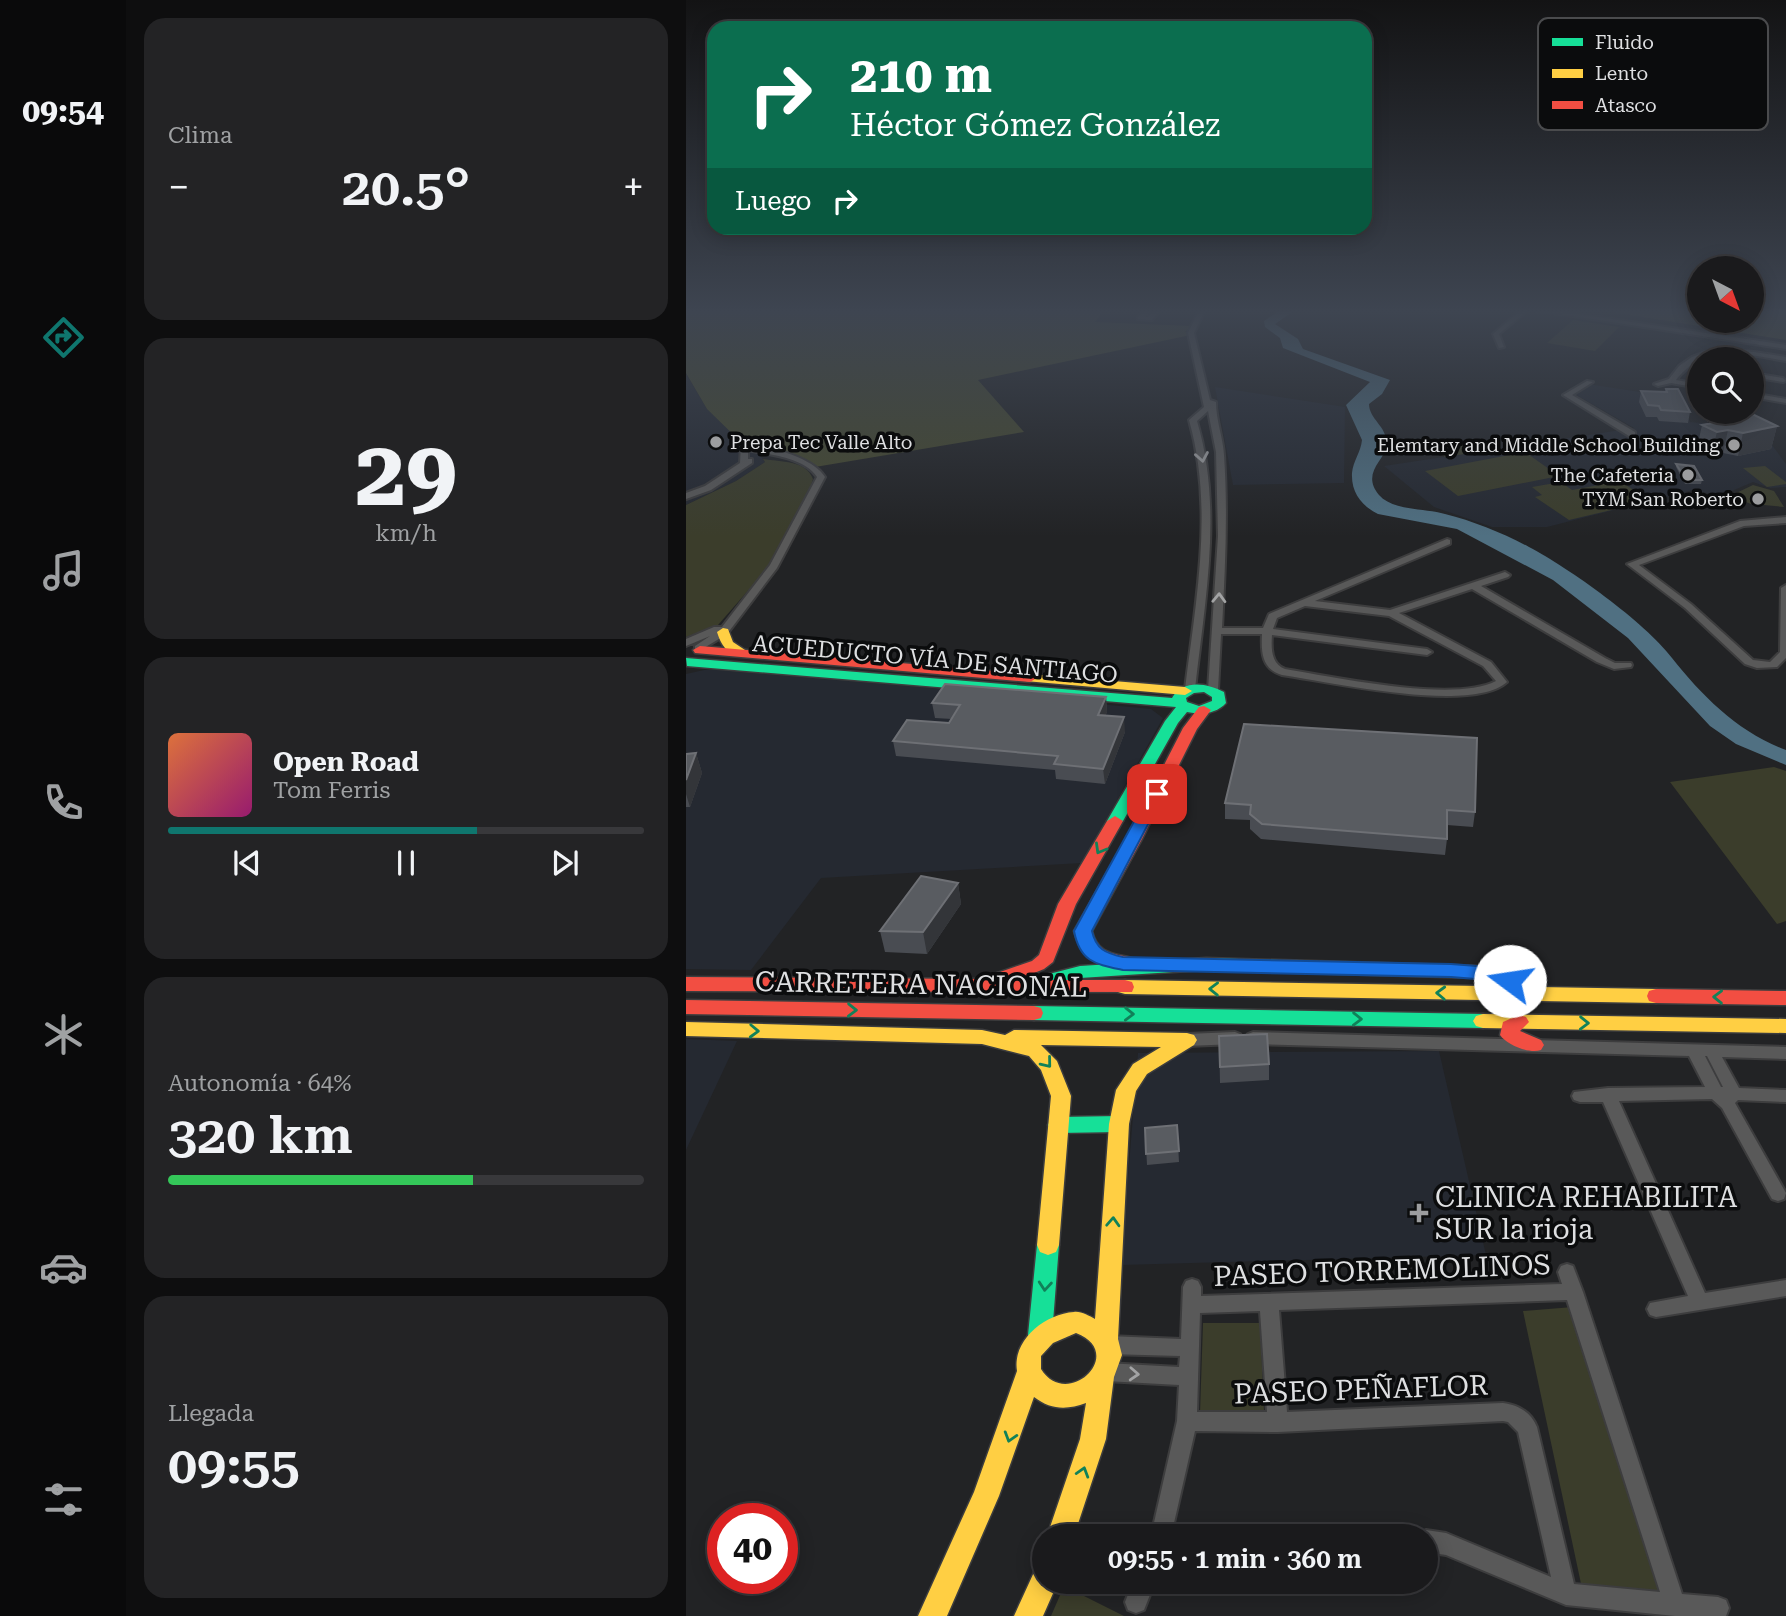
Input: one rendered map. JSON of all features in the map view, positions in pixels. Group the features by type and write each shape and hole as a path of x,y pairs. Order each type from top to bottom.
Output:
{"main road":[{"path":"686,672 735,659 723,632"},
{"name":"ACUEDUCTO VÍA DE SANTIAGO","path":"693,646 735,659 1139,698 1185,698"},
{"path":"686,662 697,656 693,646"},
{"name":"ACUEDUCTO VÍA DE SANTIAGO","path":"686,662 735,659 1185,698"},
{"path":"985,985 1038,965 1047,958 1068,904 1185,698 1213,690 1220,695 1219,703 1204,710 1190,728 1134,839 1083,931 1083,940 1092,953 1109,961 1481,972 1548,995"},
{"path":"1139,698 1156,705 1172,721 1184,723 1190,728"},
{"path":"1185,698 1204,710"},
{"path":"1042,986 1059,977 1080,972 1156,970 1206,964"},
{"name":"CARRETERA NACIONAL","path":"688,984 985,985 1786,998"},
{"name":"CARRETERA NACIONAL","path":"686,1007 1786,1026"},
{"path":"1519,1022 1510,1027 1510,1035 1534,1045"},
{"path":"686,1029 1187,1040"},
{"path":"982,1037 1022,1044 1036,1050 1055,1070 1061,1096 1040,1335"},
{"path":"1065,1524 1087,1460 1110,1354 1107,1342 1119,1124 1126,1090 1140,1069 1187,1040"},
{"path":"1058,1125 1119,1124"},
{"path":"932,1616 981,1517 1004,1457 1029,1372 1028,1359 1032,1346 1040,1335 1051,1327 1076,1322 1099,1330 1107,1342"},
{"path":"1029,1372 1034,1382 1055,1396 1081,1394 1104,1375"},
{"path":"1028,1616 1038,1594"}],"street":[{"path":"1205,385 1220,452 1222,482 1213,690"},
{"path":"1583,385 1567,395 1632,434"},
{"path":"1764,397 1786,401"},
{"path":"1185,698 1203,569 1207,485 1194,419 1211,412"},
{"path":"693,646 723,632 731,618 774,566 821,477 810,464 744,447 744,464"},
{"path":"686,496 708,488 744,464 770,454"},
{"path":"1786,522 1747,525 1633,565 1688,606 1744,657 1757,665 1773,665 1785,653 1786,588"},
{"path":"1303,603 1391,613 1487,664 1502,682 1487,691 1431,691 1282,672 1270,662 1269,618 1303,603 1447,542"},
{"path":"1203,569 1219,569"},
{"path":"1391,613 1505,575"},
{"path":"1472,585 1601,660 1614,666 1627,665"},
{"path":"693,646 731,618"},
{"path":"1217,634 1271,634 1427,652"},
{"path":"1187,1040 1288,1038 1786,1054"},
{"path":"1695,1052 1726,1097 1778,1194"},
{"path":"1712,1052 1726,1097"},
{"path":"1608,1094 1699,1301"},
{"path":"1580,1096 1786,1096"},
{"path":"1567,1272 1675,1605"},
{"path":"1656,1309 1786,1288"},
{"name":"PASEO TORREMOLINOS","path":"1192,1296 1269,1304 1574,1292"},
{"path":"1164,1524 1188,1421 1192,1296"},
{"path":"1269,1304 1278,1422"},
{"path":"1107,1342 1190,1348"},
{"path":"1104,1375 1189,1376"},
{"name":"PASEO PEÑAFLOR","path":"1188,1421 1278,1422 1503,1412 1513,1414 1527,1427 1566,1594"},
{"path":"1438,1543 1447,1544 1566,1594 1718,1608"}],"shaded area":[{"name":"Prepa Tec Valle Alto","path":"686,385 693,385 707,409 753,446 765,462 736,481 686,505"},
{"path":"1586,385 1597,385 1679,398 1687,415 1687,424 1741,427 1772,445 1786,464 1786,487 1770,488 1753,482 1720,496 1693,490 1547,527 1492,527 1434,507 1384,466 1634,428 1573,393"},
{"path":"1215,387 1345,407 1344,483 1233,485"},
{"path":"736,669 1151,709 1163,718 1082,863 821,878 751,970 686,969 686,674 704,670"},
{"path":"686,1039 737,1041 686,1150"},
{"path":"1439,1051 1486,1255 1121,1265 1138,1053"}],"green space":[{"path":"693,385 983,385 1024,432 815,467 747,448 707,409"},
{"path":"1479,440 1492,450 1445,457 1433,447"},
{"path":"1525,452 1559,476 1458,496 1425,471"},
{"path":"763,459 792,463 805,468 813,479 810,488 774,561 718,625 686,637 686,505 736,481 765,462"},
{"path":"1765,466 1786,484 1767,487 1743,468"},
{"path":"1620,481 1650,501 1569,520 1535,497 1542,495 1532,487 1561,482 1572,490"},
{"name":"TYM San Roberto","path":"1753,485 1774,491 1784,507 1764,505 1757,501 1751,504 1730,496"},
{"path":"1774,767 1786,771 1786,921 1777,924 1670,782"},
{"path":"1573,1307 1661,1595 1583,1593 1523,1311"},
{"path":"1203,1323 1260,1323 1264,1411 1200,1413"},
{"path":"1061,1594 1080,1594 1124,1616 1051,1616"}],"water":[{"path":"1366,385 1387,385 1382,394 1369,404 1386,440 1386,447 1372,480 1379,495 1385,500 1392,504 1445,514 1488,528 1529,547 1564,568 1644,628 1723,712 1752,734 1786,750 1786,765 1736,744 1710,726 1628,638 1553,580 1457,529 1378,514 1367,507 1353,487 1353,469 1362,440 1346,405"}],"building":[{"path":"1666,389 1678,389 1687,412 1661,410 1659,406 1648,405 1641,391 1667,392"},
{"path":"1764,420 1777,426 1743,433 1728,430 1717,432 1702,425 1764,424"},
{"path":"1676,464 1694,466 1702,480 1686,480"},
{"path":"945,684 1106,697 1098,715 1124,717 1103,769 1054,764 1058,756 893,741 907,720 949,723 960,705 932,703"},
{"path":"1244,724 1477,738 1475,812 1447,810 1447,839 1262,824 1250,814 1251,805 1225,803"},
{"path":"696,753 686,780 686,754"},
{"path":"921,876 958,883 923,932 880,931"},
{"path":"1267,1034 1269,1064 1220,1067 1219,1036"},
{"path":"1177,1125 1179,1151 1146,1154 1145,1128"}],"traffic: fast":[{"path":"687,662 1159,700 1180,704"},
{"path":"1206,688 1219,695 1219,703 1199,710 1180,704 1179,697 1190,689 1206,688"},
{"path":"1115,821 1172,721 1184,707"},
{"path":"1198,964 1481,972 1539,992"},
{"path":"1056,979 1080,972 1206,964"},
{"path":"1034,1013 1483,1021"},
{"path":"1058,1125 1119,1124"},
{"path":"1040,1335 1048,1245"}],"traffic: slow":[{"path":"723,632 727,644 740,653"},
{"path":"1030,678 1185,691"},
{"path":"1125,987 1656,996"},
{"path":"1483,1021 1786,1026"},
{"path":"686,1029 982,1037 1035,1050 1050,1066 1061,1096 1048,1245"},
{"path":"1014,1037 1184,1040"},
{"path":"1106,1339 1119,1124 1126,1090 1140,1069 1187,1040"},
{"path":"1076,1322 1096,1330 1107,1342 1109,1355 1105,1370 1095,1383 1082,1392 1066,1397 1051,1394 1036,1383 1029,1372 1030,1352 1036,1343 1054,1329 1076,1322"},
{"path":"932,1616 986,1496 1029,1372"},
{"path":"1065,1524 1093,1439 1102,1378"},
{"path":"1028,1616 1038,1594"}],"traffic: jam":[{"path":"700,650 1030,678"},
{"path":"1130,963 1099,956 1089,947 1083,931 1134,839 1190,728 1204,710"},
{"path":"987,984 1038,965 1047,958 1067,904 1115,821"},
{"path":"686,984 1125,987"},
{"path":"1656,996 1786,998"},
{"path":"686,1007 1034,1013"},
{"path":"1519,1022 1510,1027 1510,1035 1534,1045"}],"place":[{"name":"Prepa Tec Valle Alto","path":"716,442"},
{"name":"Elemtary and Middle School Building","path":"1734,445"},
{"name":"The Cafeteria","path":"1688,475"},
{"name":"TYM San Roberto","path":"1758,499"},
{"name":"CLINICA REHABILITA SUR la rioja","path":"1419,1213"}],"route":[{"path":"1157,794 1083,931 1086,947 1100,958 1123,963 1451,970 1490,973 1510,981"}]}
